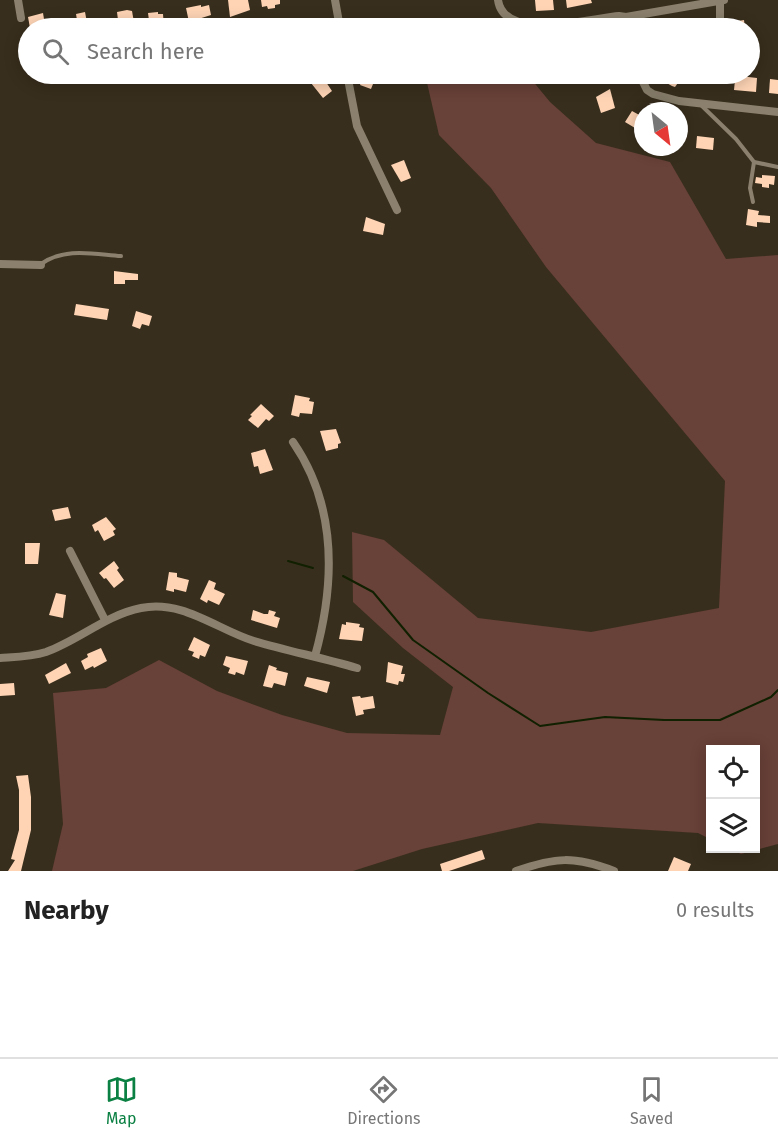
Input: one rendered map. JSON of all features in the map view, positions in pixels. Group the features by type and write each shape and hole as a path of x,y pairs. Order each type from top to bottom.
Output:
{"street":[{"path":"18,0 21,18"},
{"path":"335,0 338,18"},
{"path":"498,0 499,6 509,18"},
{"path":"597,18 626,17 681,4 722,0 721,18"},
{"path":"349,84 357,126 397,210"},
{"path":"644,84 652,94 679,101 778,112"},
{"path":"0,264 41,265"},
{"path":"293,442 303,456 317,492 328,539 330,562 328,598 315,656"},
{"path":"70,551 105,620"},
{"path":"0,658 43,653 105,620 144,607 167,607 199,617 251,640 357,668"},
{"path":"516,871 535,864 560,860 588,861 614,871"}],"lane":[{"path":"700,103 736,139 754,162 778,167"},
{"path":"753,202 750,188 754,162"},
{"path":"41,265 50,258 67,253 121,256"}],"shaded area":[{"path":"427,84 535,84 550,102 596,143 634,153 634,156 647,156 670,162 726,259 778,255 778,844 760,849 760,745 706,745 706,837 698,833 538,823 422,849 353,871 52,871 63,824 53,693 106,688 159,660 217,691 282,715 347,733 440,735 453,687 403,648 353,602 352,532 384,540 478,618 591,632 719,608 725,481 546,267 491,188 439,135"}],"building":[{"path":"228,0 248,0 250,10 230,17"},
{"path":"261,0 280,0 280,4 268,9 267,6 262,7"},
{"path":"535,0 553,0 554,10 536,11"},
{"path":"566,0 591,0 592,3 567,8"},
{"path":"209,5 211,15 188,18 186,8"},
{"path":"132,11 133,18 118,18 117,12"},
{"path":"85,12 86,18 77,18 76,14"},
{"path":"158,12 158,14 163,14 163,18 149,18 148,13"},
{"path":"43,13 44,18 28,18"},
{"path":"770,79 778,80 778,94 769,93"},
{"path":"312,84 327,84 332,91 323,98"},
{"path":"360,84 373,84 371,89"},
{"path":"735,84 757,84 756,92 734,90"},
{"path":"610,89 615,108 601,113 596,97"},
{"path":"632,111 634,112 634,127 625,122"},
{"path":"697,136 714,138 713,150 696,148"},
{"path":"404,160 411,178 401,182 391,165"},
{"path":"762,175 775,176 774,185 769,184 769,188 755,183 756,177 762,178"},
{"path":"748,209 759,211 758,215 770,216 770,223 757,222 757,227 746,225"},
{"path":"366,217 385,224 383,235 363,231"},
{"path":"114,271 138,274 138,280 125,280 125,284 114,284"},
{"path":"76,304 109,309 107,320 74,315"},
{"path":"136,311 152,316 149,326 142,324 140,329 132,326"},
{"path":"295,395 310,398 309,401 314,402 312,414 300,413 299,417 291,415"},
{"path":"261,404 274,416 269,421 266,419 258,428 248,420"},
{"path":"336,429 341,443 338,444 338,448 326,451 320,431"},
{"path":"265,449 273,470 260,474 258,466 254,467 251,453"},
{"path":"68,507 71,518 55,521 52,510"},
{"path":"106,517 116,529 113,531 115,535 104,541 92,525"},
{"path":"25,543 40,543 38,564 25,564"},
{"path":"114,561 124,580 114,588 99,573"},
{"path":"169,572 177,573 177,577 189,580 186,592 166,590"},
{"path":"209,580 216,583 214,589 225,594 219,605 200,599"},
{"path":"56,593 66,595 63,618 49,615"},
{"path":"253,610 264,614 268,614 269,610 276,612 274,616 280,618 277,628 251,620"},
{"path":"346,622 360,624 359,627 364,628 362,641 339,639 342,624 346,625"},
{"path":"194,637 210,645 205,657 200,655 199,659 192,656 194,652 188,650"},
{"path":"101,648 107,661 85,670 81,661 88,657 87,654"},
{"path":"226,656 248,661 244,675 236,672 235,675 228,673 230,668 223,665"},
{"path":"388,662 403,666 401,674 405,674 403,682 399,681 398,685 386,682"},
{"path":"66,663 71,673 49,684 45,675"},
{"path":"269,665 277,668 276,670 288,673 285,686 274,683 272,688 263,686"},
{"path":"307,677 330,682 327,693 304,686"},
{"path":"14,683 15,695 0,696 0,684"},
{"path":"360,696 361,698 373,696 375,708 363,710 364,714 356,716 352,697"},
{"path":"28,775 31,830 21,871 8,871 15,860 11,859 19,830 19,790 16,776"},
{"path":"482,850 485,859 449,871 442,871 440,864"},
{"path":"674,857 691,864 688,871 668,871"}],"waterway":[{"path":"288,561 313,568"},
{"path":"343,576 373,592 413,640 488,693 540,726 605,717 720,720 771,697 778,690"}]}
